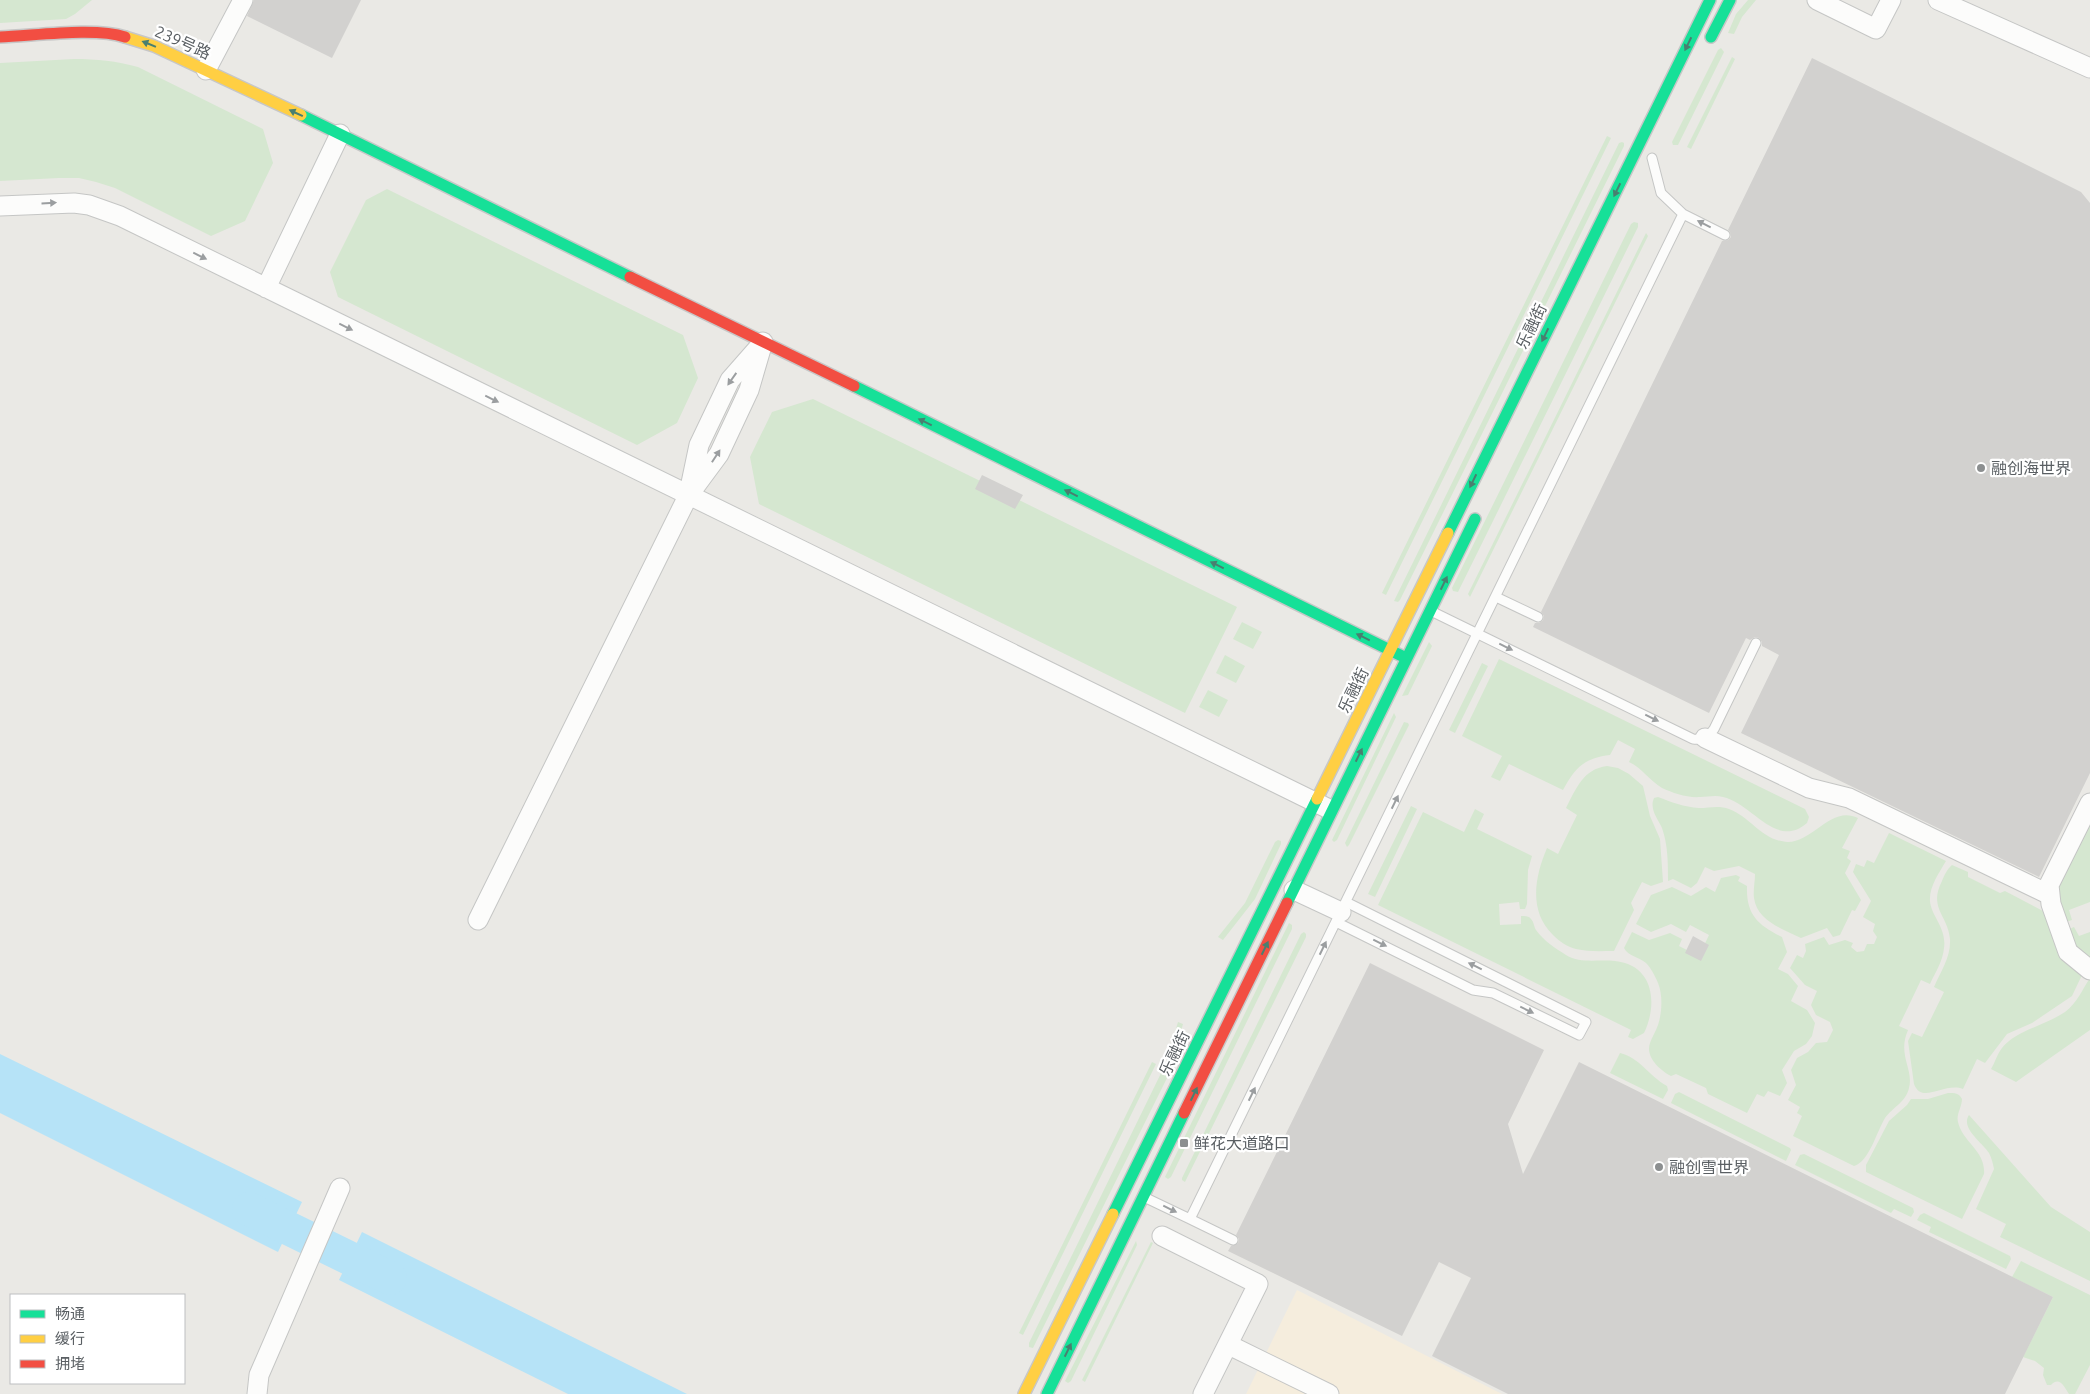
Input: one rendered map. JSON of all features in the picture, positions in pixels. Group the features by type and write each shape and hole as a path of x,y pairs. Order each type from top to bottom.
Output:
{"street":[{"path":"206,70 243,0"},
{"name":"乐融街","path":"1024,1394 1710,0"},
{"path":"1704,52 1730,0"},
{"path":"1817,0 1876,29 1891,0"},
{"path":"1938,0 2090,68"},
{"name":"239号路","path":"0,37 72,32 116,34 154,46 340,134 1407,658"},
{"path":"266,288 340,134"},
{"path":"1643,176 1657,147"},
{"path":"0,206 57,203 89,205 120,216 1332,811"},
{"path":"478,920 688,496 700,445 730,380 763,342"},
{"path":"1047,1394 1482,504"},
{"path":"1705,738 1809,788 1849,798 2050,895"},
{"path":"2090,803 2049,885 2051,904 2068,952 2090,970"},
{"path":"1294,890 1341,912"},
{"path":"257,1394 259,1375 340,1188"},
{"path":"1162,1236 1258,1284 1204,1394"},
{"path":"1229,1345 1329,1394"}],"lane":[{"path":"1652,158 1660,193 1684,214 1725,235"},
{"path":"1190,1219 1684,214"},
{"path":"1496,597 1538,618"},
{"path":"1430,611 1693,738 1705,738 1714,729 1756,643"},
{"path":"1341,912 1586,1022 1579,1036 1493,993 1473,990 1341,912"},
{"path":"1126,1188 1233,1240"}],"shaded area":[{"path":"1297,1290 1502,1394 1246,1394"}],"green space":[{"path":"0,0 92,0 66,19 0,23"},
{"path":"1748,0 1756,0 1742,17 1734,34 1728,33 1736,14"},
{"path":"1721,48 1724,52 1678,145 1673,145 1672,142 1718,50"},
{"path":"1732,57 1735,59 1691,149 1687,147"},
{"path":"91,59 138,67 263,129 273,163 245,221 211,236 115,188 96,182 79,178 0,181 0,63"},
{"path":"1607,136 1611,138 1386,595 1382,593"},
{"path":"1622,142 1624,146 1400,600 1398,602 1394,601 1619,143"},
{"path":"387,189 683,335 698,378 677,423 637,445 338,297 330,272 366,200"},
{"path":"1634,222 1638,223 1638,227 1458,592 1453,591 1452,588 1631,224"},
{"path":"1646,233 1648,236 1470,597 1468,594"},
{"path":"813,399 1237,607 1185,713 759,504 750,457 772,412"},
{"path":"1242,622 1262,632 1253,649 1233,639"},
{"path":"1429,642 1432,646 1408,695 1402,696"},
{"path":"1225,655 1245,666 1236,683 1216,673"},
{"path":"1499,659 1805,809 1809,817 1807,823 1796,830 1785,831 1774,828 1744,807 1723,797 1690,797 1662,788 1629,762 1635,749 1618,740 1610,755 1601,756 1581,765 1563,790 1509,764 1500,781 1491,777 1502,756 1462,736"},
{"path":"1482,663 1488,666 1455,733 1449,730"},
{"path":"1208,690 1228,700 1219,717 1199,707"},
{"path":"1394,713 1396,717 1337,840 1334,842 1332,840"},
{"path":"1404,722 1409,725 1347,847 1345,843"},
{"path":"1607,766 1618,768 1629,774 1643,786 1650,816 1660,839 1663,882 1651,886 1642,882 1631,903 1634,910 1614,951 1586,951 1563,944 1545,926 1537,904 1537,882 1547,848 1558,854 1577,815 1566,808 1577,787 1592,771"},
{"path":"1658,797 1688,807 1729,809 1744,817 1771,838 1788,842 1806,836 1839,816 1848,815 1858,818 1842,848 1850,851 1847,858 1851,861 1845,873 1861,900 1855,911 1852,910 1840,935 1833,937 1827,928 1801,938 1772,923 1760,913 1756,906 1754,898 1755,874 1739,866 1714,871 1705,867 1697,883 1691,888 1673,879 1668,881 1665,841 1653,806 1654,798"},
{"path":"1411,806 1417,809 1375,897 1368,894"},
{"path":"1475,809 1484,814 1477,829 1532,856 1528,870 1527,904 1525,909 1520,909 1519,902 1499,904 1500,925 1521,924 1521,916 1528,917 1532,920 1536,930 1543,938 1572,958 1615,961 1628,964 1638,970 1645,978 1651,999 1651,1010 1644,1033 1633,1039 1628,1037 1631,1030 1378,905 1423,812 1464,832"},
{"path":"2090,817 2090,902 2069,910 2072,920 2063,923 2060,915 2058,883"},
{"path":"1889,833 1946,861 1935,880 1930,896 1931,907 1943,934 1944,948 1930,984 1921,980 1899,1026 1908,1030 1904,1047 1910,1081 1907,1093 1902,1101 1885,1118 1864,1159 1854,1166 1793,1136 1802,1116 1797,1113 1800,1107 1788,1100 1796,1085 1791,1070 1797,1058 1808,1052 1816,1043 1827,1042 1833,1030 1830,1022 1816,1015 1811,1005 1817,991 1805,985 1790,968 1797,955 1803,958 1806,951 1805,944 1824,937 1829,945 1845,940 1853,943 1851,947 1857,952 1864,951 1867,944 1874,944 1877,937 1873,931 1875,924 1863,917 1871,901 1853,872 1856,864 1864,867 1867,860 1874,863"},
{"path":"1281,841 1281,844 1255,899 1223,940 1218,937 1245,903 1275,842"},
{"path":"1952,865 1968,872 1968,877 2000,893 2005,891 2043,911 2082,975 2072,996 2032,1023 2007,1034 1985,1063 1977,1059 1963,1089 1948,1088 1922,1093 1914,1084 1908,1041 1912,1033 1922,1037 1944,992 1934,987 1947,958 1950,939 1937,898 1938,890"},
{"path":"1736,875 1740,877 1738,881 1747,886 1749,905 1755,918 1766,928 1782,937 1787,952 1778,969 1788,974 1798,986 1791,1001 1807,1010 1815,1023 1812,1036 1806,1044 1794,1051 1782,1070 1787,1083 1780,1096 1768,1091 1764,1097 1757,1094 1747,1113 1708,1094 1706,1088 1676,1074 1671,1076 1654,1062 1649,1048 1660,1015 1660,988 1648,965 1628,953 1624,948 1632,932 1649,940 1670,933 1682,939 1679,946 1699,956 1709,935 1690,925 1686,932 1671,924 1651,932 1636,924 1651,895 1672,887 1691,896 1706,887 1715,892 1721,878"},
{"path":"1289,923 1292,925 1292,929 1171,1177 1168,1179 1165,1177"},
{"path":"2074,927 2079,936 2090,932 2090,965 2065,931"},
{"path":"1304,932 1306,937 1185,1182 1182,1178 1301,934"},
{"path":"2090,978 2090,1030 2016,1082 1991,1069 2000,1050 2008,1042 2065,1012 2076,1000"},
{"path":"1178,1022 1183,1024 1168,1076 1033,1348 1029,1347 1029,1343 1166,1063"},
{"path":"1620,1053 1633,1058 1667,1086 1668,1090 1663,1099 1610,1073"},
{"path":"1152,1062 1156,1064 1023,1335 1019,1333"},
{"path":"1679,1092 1790,1148 1791,1150 1786,1161 1671,1103 1675,1094"},
{"path":"1948,1093 1956,1094 1962,1099 1958,1122 1964,1136 1978,1153 1984,1166 1984,1174 1962,1219 1866,1172 1866,1165 1889,1121 1911,1099 1928,1099"},
{"path":"1969,1115 2051,1207 2090,1232 2090,1281 2000,1237 2006,1224 1976,1209 1994,1169 1989,1153 1967,1125"},
{"path":"1804,1154 1913,1208 1914,1212 1911,1217 1894,1209 1891,1213 1795,1165 1800,1155"},
{"path":"1924,1213 2010,1256 2011,1259 2006,1269 1929,1232 1931,1227 1917,1220"},
{"path":"1136,1241 1137,1245 1071,1381 1068,1383 1065,1381"},
{"path":"1151,1242 1153,1243 1085,1382 1082,1380"},
{"path":"2021,1261 2090,1295 2090,1365 2075,1394 2069,1394 2059,1382 2047,1385 2043,1375 2044,1368 2035,1361 2023,1357 2053,1297 2012,1277"}],"water":[{"path":"0,1054 302,1202 278,1252 0,1113"},
{"path":"362,1232 687,1394 568,1394 339,1280"}],"building":[{"path":"254,0 361,0 332,58 247,16"},
{"path":"1812,58 2081,192 2090,203 2090,773 2039,877 1741,733 1779,655 1762,646 1759,638 1755,637 1750,640 1746,638 1709,713 1533,627 1535,623 1543,620 1544,616 1541,612 1722,241 1728,240 1731,237 1728,230"},
{"path":"982,475 1023,495 1015,509 975,489"},
{"path":"1693,936 1709,945 1701,961 1685,953"},
{"name":"融创雪世界","path":"1370,963 1544,1050 1508,1124 1523,1174 1579,1062 2053,1297 2005,1394 1508,1394 1432,1356 1471,1278 1439,1262 1402,1336 1228,1251 1231,1246 1238,1243 1239,1239 1236,1235"}],"waterway":[{"path":"249,1209 390,1278"}],"traffic: fast":[{"path":"1448,533 1710,0"},
{"path":"1711,37 1730,0"},
{"path":"301,115 630,277"},
{"path":"854,386 1406,658"},
{"path":"1287,903 1475,519"},
{"path":"1113,1214 1317,799"},
{"path":"1047,1394 1184,1113"}],"traffic: slow":[{"path":"125,37 154,46 301,115"},
{"path":"1317,799 1448,533"},
{"path":"1024,1394 1113,1214"}],"traffic: jam":[{"path":"0,37 81,32 112,34 125,37"},
{"path":"630,277 854,386"},
{"path":"1184,1113 1287,903"}],"place":[{"name":"融创海世界","path":"1981,468"},
{"name":"鲜花大道路口","path":"1184,1143"},
{"name":"融创雪世界","path":"1659,1167"}]}
